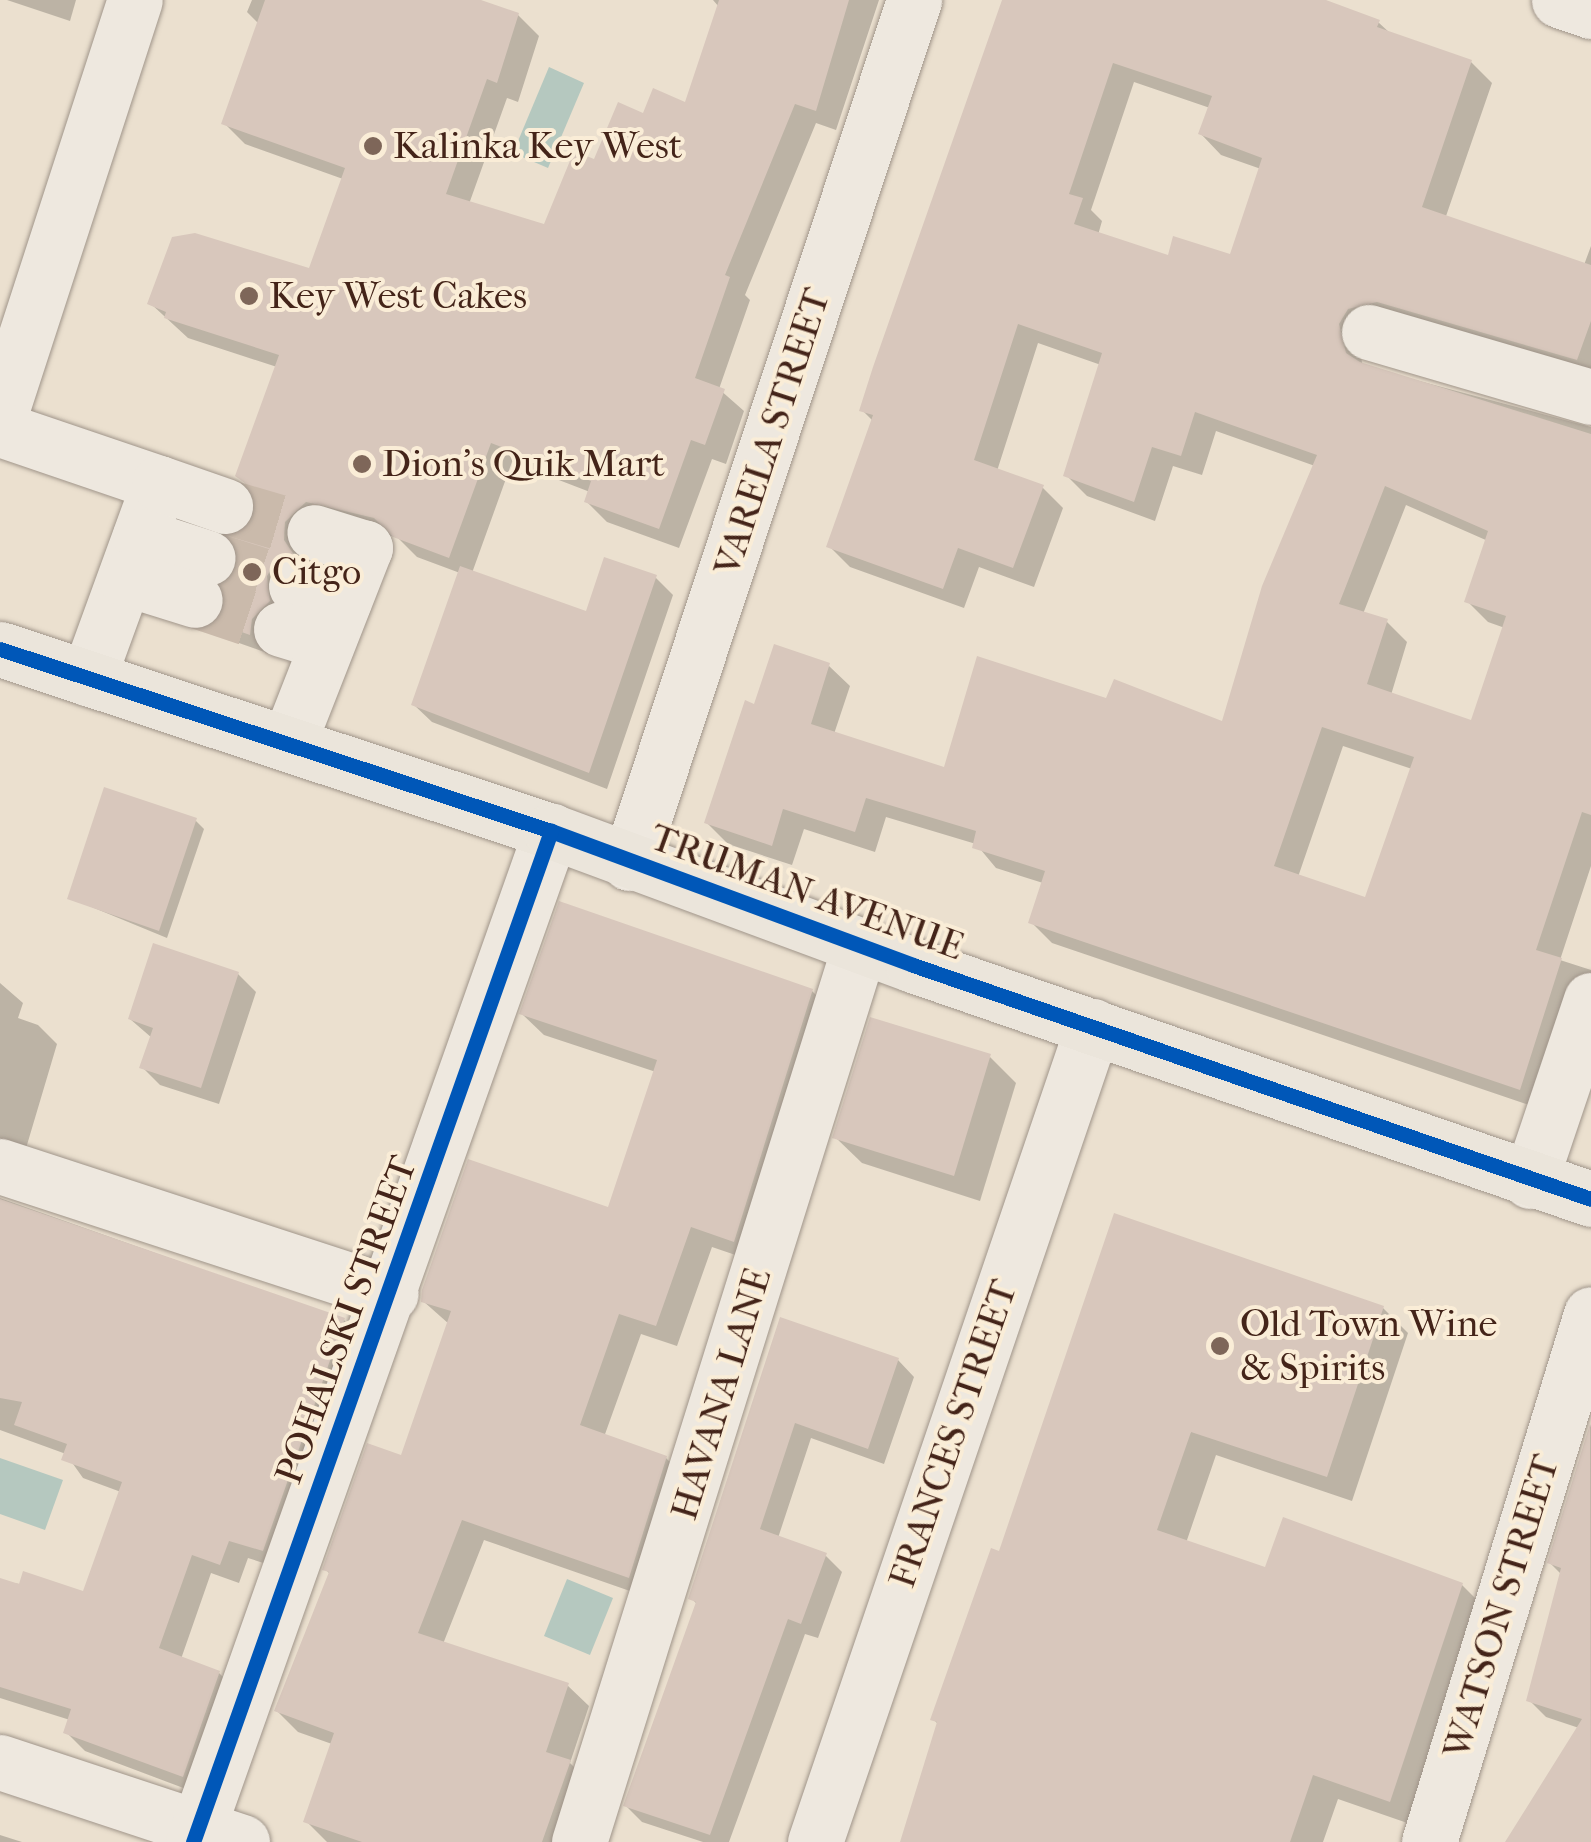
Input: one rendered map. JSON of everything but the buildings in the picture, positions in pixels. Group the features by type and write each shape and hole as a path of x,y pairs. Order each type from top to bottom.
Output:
{"main road":[{"name":"TRUMAN AVENUE","path":"0,648 551,831 629,863 860,945 1530,1181 1591,1199"}],"street":[{"path":"0,415 135,0"},
{"name":"VARELA STREET","path":"629,863 914,0"},
{"path":"1559,0 1591,11"},
{"path":"1368,332 1591,397"},
{"path":"0,429 225,506"},
{"path":"88,678 159,483"},
{"path":"288,744 312,615 364,548 314,532"},
{"path":"132,557 201,579"},
{"name":"POHALSKI STREET","path":"211,1837 391,1294 551,831"},
{"name":"HAVANA LANE","path":"579,1842 860,945"},
{"path":"1530,1181 1591,1000"},
{"name":"FRANCES STREET","path":"815,1842 1093,1026"},
{"path":"0,1166 391,1294"},
{"name":"WATSON STREET","path":"1429,1842 1591,1314"},
{"path":"0,1762 211,1837"}],"shaded area":[{"path":"549,67 584,83 548,168 513,153"},
{"path":"0,1458 63,1480 45,1530 0,1514"},
{"path":"567,1579 613,1598 590,1655 544,1636"}],"tunnel":[{"path":"225,506 314,532"},
{"path":"208,558 296,586"},
{"path":"195,600 281,629"}],"cycle path":[{"path":"0,649 551,831 913,965 1591,1199"},
{"path":"193,1842 551,831"}],"place":[{"name":"Kalinka Key West","path":"373,146"},
{"name":"Key West Cakes","path":"249,296"},
{"name":"Dion's Quik Mart","path":"362,464"},
{"name":"Citgo","path":"252,572"},
{"name":"Old Town Wine & Spirits","path":"1220,1346"}]}
